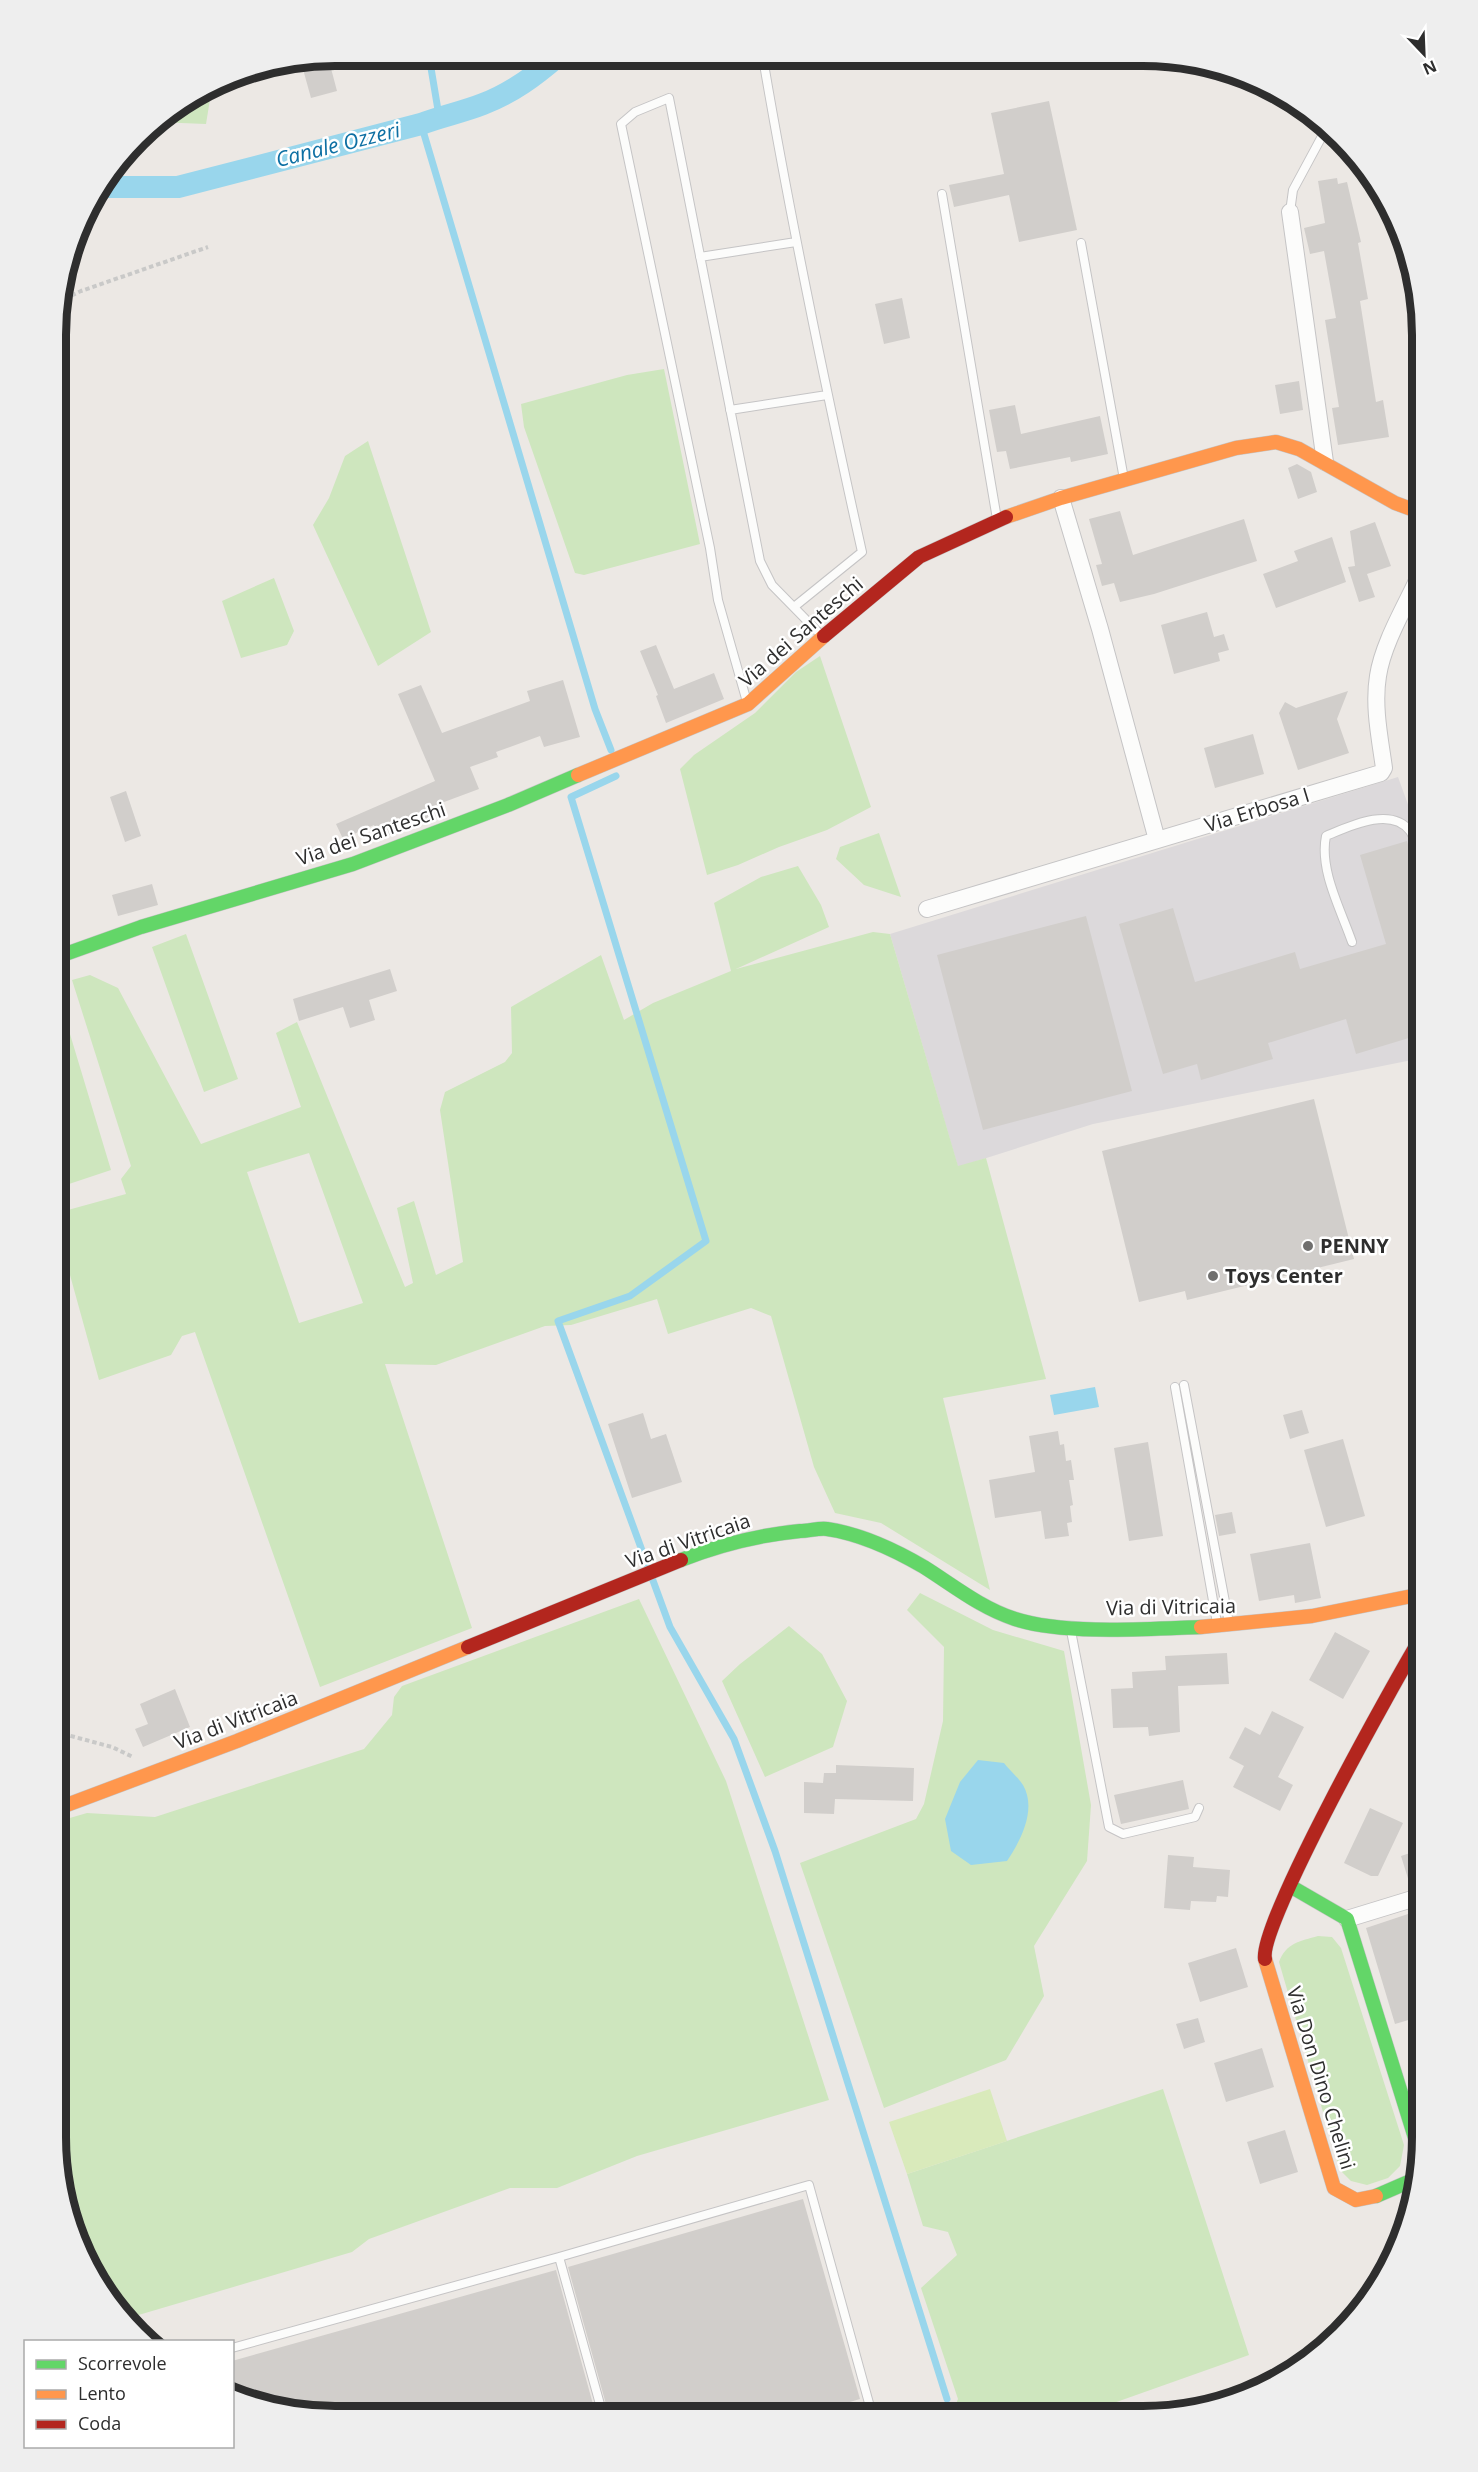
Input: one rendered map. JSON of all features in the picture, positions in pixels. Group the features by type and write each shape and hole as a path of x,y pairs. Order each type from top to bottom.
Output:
{"street":[{"path":"1290,212 1324,462"},
{"name":"Via dei Santeschi","path":"66,954 141,927 353,864 508,805 748,704 823,637 919,557 997,520 1061,498 1236,448 1276,442 1299,448 1395,503 1412,509"},
{"path":"1061,498 1100,629 1157,840"},
{"name":"Via Erbosa I","path":"927,909 1381,773 1384,768 1378,719 1378,676 1388,644 1412,592"},
{"name":"Via di Vitricaia","path":"66,1805 237,1742 669,1566 738,1540 781,1532 826,1529 871,1541 923,1567 990,1610 1031,1623 1070,1628 1224,1627 1318,1616 1412,1596"},
{"name":"Via Don Dino Chelini","path":"1408,2182 1384,2194 1356,2200 1334,2188 1264,1955 1268,1931 1290,1886 1373,1723 1412,1654"},
{"path":"1290,1886 1347,1920 1412,1899"},
{"name":"Via Don Dino Chelini","path":"1347,1920 1412,2128"}],"lane":[{"path":"764,66 796,242 862,552 794,607"},
{"path":"748,704 718,600 710,548 621,124 635,112 669,98 760,561 772,585 823,637"},
{"path":"1290,212 1293,190 1323,135"},
{"path":"942,194 997,520"},
{"path":"700,257 796,242"},
{"path":"1081,243 1124,480"},
{"path":"730,410 827,395"},
{"path":"1352,942 1330,879 1323,849 1326,836 1380,818 1401,822 1412,833"},
{"path":"1179,1386 1224,1627"},
{"path":"1070,1628 1109,1827 1123,1834 1195,1817 1199,1808"},
{"path":"234,2347 809,2185 870,2406"},
{"path":"559,2257 600,2406"}],"path":[{"path":"69,297 208,247"},
{"path":"66,1735 112,1747 142,1762"}],"shaded area":[{"path":"1398,777 1412,816 1412,1060 1093,1124 958,1167 890,934"}],"green space":[{"path":"210,97 206,124 170,123"},
{"path":"664,369 700,544 584,575 575,573 524,427 521,404 627,375"},
{"path":"368,441 431,632 378,666 313,525 329,498 345,456"},
{"path":"274,578 294,631 287,645 241,658 222,601"},
{"path":"820,656 871,807 827,830 707,875 680,769 694,755 755,713 796,672"},
{"path":"879,833 901,897 864,885 836,859 840,847"},
{"path":"798,866 821,905 829,927 736,969 873,932 890,934 958,1166 986,1158 1046,1379 943,1398 990,1590 881,1523 835,1513 814,1467 771,1316 751,1308 668,1334 657,1299 571,1325 545,1326 436,1365 385,1364 472,1628 320,1687 195,1332 182,1336 171,1355 99,1380 66,1261 66,1211 126,1194 121,1179 131,1166 72,980 90,975 118,988 201,1144 301,1107 276,1033 297,1022 405,1287 413,1283 397,1208 414,1201 436,1275 463,1262 440,1110 445,1092 505,1062 512,1053 511,1007 601,955 624,1020 653,1003 731,971 714,903 761,877","holes":["309,1153 363,1303 299,1323 247,1172"]},
{"path":"186,934 238,1079 204,1092 152,947"},
{"path":"66,1021 111,1170 66,1185"},
{"path":"920,1593 993,1630 1064,1651 1091,1805 1087,1861 1034,1946 1044,1996 1006,2060 884,2108 800,1863 916,1819 924,1804 943,1721 944,1647 907,1610"},
{"path":"639,1599 726,1781 829,2100 637,2156 557,2188 510,2188 369,2239 352,2252 135,2316 111,2286 86,2240 75,2206 68,2172 66,2137 66,1819 87,1813 155,1817 364,1749 392,1715 394,1697 402,1686"},
{"path":"789,1626 822,1654 847,1701 833,1747 765,1777 722,1681"},
{"path":"1318,1936 1332,1937 1341,1948 1404,2145 1400,2166 1388,2178 1367,2185 1351,2181 1340,2170 1279,1962 1290,1947 1300,1941"},
{"path":"990,2089 1007,2141 907,2174 889,2122"},
{"path":"1163,2089 1249,2355 1105,2406 955,2406 958,2399 921,2288 957,2255 948,2232 923,2226 907,2174"}],"water":[{"path":"1095,1387 1099,1407 1054,1415 1050,1395"},
{"path":"978,1760 1004,1763 1019,1779 1027,1794 1028,1814 1022,1834 1007,1861 971,1865 951,1851 945,1819 960,1782"}],"building":[{"path":"330,66 337,91 311,98 303,68"},
{"path":"1049,101 1077,230 1019,242 1009,195 954,207 949,185 1004,174 991,113"},
{"path":"1337,178 1338,184 1347,182 1361,242 1358,243 1368,299 1360,301 1376,402 1383,400 1389,437 1338,445 1332,408 1339,407 1325,320 1336,318 1324,251 1310,254 1304,228 1325,223 1318,181"},
{"path":"902,298 910,338 884,344 875,304"},
{"path":"1299,381 1303,410 1280,414 1275,385"},
{"path":"1015,405 1021,434 1100,416 1108,454 1071,462 1070,457 1010,469 1006,451 997,452 989,410"},
{"path":"1297,464 1311,472 1317,492 1298,499 1288,468"},
{"path":"1120,511 1133,555 1244,519 1257,561 1154,594 1120,602 1114,583 1102,586 1096,565 1102,564 1089,519"},
{"path":"1375,522 1391,566 1367,574 1375,597 1359,602 1348,567 1355,566 1350,531"},
{"path":"1332,537 1346,582 1276,608 1263,574 1298,561 1294,551"},
{"path":"1207,612 1214,637 1224,634 1229,650 1218,653 1220,661 1174,674 1161,625"},
{"path":"656,645 674,689 714,673 724,699 666,723 656,696 658,695 640,651"},
{"path":"563,680 580,737 544,747 540,736 496,752 498,757 470,767 479,789 428,808 433,818 379,839 374,825 343,839 336,824 435,781 398,694 421,685 442,733 530,701 527,691"},
{"path":"1348,691 1337,719 1349,753 1298,770 1279,713 1285,702 1296,708"},
{"path":"1253,734 1264,774 1215,788 1204,748"},
{"path":"126,791 141,836 125,842 110,797"},
{"path":"1407,841 1412,858 1412,1037 1356,1054 1346,1019 1268,1043 1273,1059 1201,1080 1197,1064 1163,1074 1119,924 1173,908 1195,982 1295,952 1300,969 1386,944 1360,855"},
{"path":"152,884 158,905 118,916 112,895"},
{"path":"1086,916 1132,1091 983,1130 937,955"},
{"path":"390,969 397,991 369,1000 375,1020 350,1028 343,1007 299,1021 293,999"},
{"path":"1314,1099 1354,1259 1187,1300 1185,1291 1139,1302 1102,1151"},
{"path":"1302,1410 1309,1433 1290,1439 1283,1415"},
{"path":"643,1413 651,1439 666,1434 682,1482 632,1498 608,1424"},
{"path":"1058,1431 1060,1445 1064,1444 1066,1461 1071,1460 1074,1480 1069,1480 1073,1505 1070,1506 1072,1522 1067,1523 1069,1536 1045,1539 1041,1511 995,1518 989,1480 1035,1472 1029,1436"},
{"path":"1343,1439 1365,1516 1326,1527 1304,1450"},
{"path":"1148,1442 1163,1536 1129,1541 1114,1448"},
{"path":"1232,1512 1236,1533 1219,1536 1215,1515"},
{"path":"1310,1543 1321,1598 1295,1603 1294,1595 1259,1601 1250,1554"},
{"path":"1335,1632 1370,1651 1343,1699 1309,1680"},
{"path":"1227,1653 1229,1684 1178,1686 1180,1732 1149,1736 1148,1727 1113,1728 1111,1689 1133,1688 1132,1672 1166,1670 1165,1656"},
{"path":"175,1689 190,1727 143,1747 135,1729 148,1724 140,1704"},
{"path":"1272,1711 1304,1727 1278,1777 1293,1785 1280,1811 1233,1787 1244,1766 1229,1758 1245,1727 1260,1735"},
{"path":"836,1765 914,1768 913,1801 835,1799 834,1814 804,1813 804,1782 823,1783 824,1773 836,1773"},
{"path":"1183,1780 1189,1809 1121,1824 1114,1795"},
{"path":"1370,1808 1403,1823 1378,1876 1371,1876 1344,1863"},
{"path":"1412,1852 1412,1888 1411,1888 1401,1856"},
{"path":"1168,1855 1194,1857 1193,1867 1230,1870 1228,1897 1217,1896 1216,1902 1191,1901 1190,1910 1164,1908"},
{"path":"1412,1913 1412,2019 1395,2024 1366,1928"},
{"path":"1236,1948 1248,1987 1200,2002 1188,1963"},
{"path":"1198,2018 1205,2042 1184,2049 1176,2024"},
{"path":"1262,2048 1274,2087 1226,2102 1214,2063"},
{"path":"1285,2130 1298,2172 1260,2184 1247,2142"},
{"path":"803,2199 860,2399 836,2406 607,2406 568,2267"},
{"path":"556,2270 594,2406 300,2404 266,2397 234,2387 234,2360"}],"waterway":[{"path":"431,66 439,116"},
{"name":"Canale Ozzeri","path":"110,187 178,187 421,124 494,100 546,66"},
{"path":"421,124 595,709 611,750"},
{"path":"616,776 571,797 706,1241 630,1296 558,1321 670,1627 734,1739 775,1851 947,2399"}],"traffic: fast":[{"path":"66,954 141,927 353,864 508,805 578,775"},
{"path":"681,1560 725,1545 755,1538 827,1529 853,1535 890,1549 924,1567 979,1603 1015,1619 1035,1624 1082,1629 1132,1630 1201,1627"},
{"path":"1290,1886 1347,1919 1412,2128"},
{"path":"1376,2196 1408,2182"}],"traffic: slow":[{"path":"1006,517 1061,498 1236,448 1276,442 1299,449 1395,503 1412,509"},
{"path":"578,775 748,704 824,636"},
{"path":"1201,1627 1312,1616 1412,1596"},
{"path":"66,1805 237,1741 468,1647"},
{"path":"1265,1959 1334,2188 1356,2200 1376,2196"}],"traffic: jam":[{"path":"824,636 919,557 1006,517"},
{"path":"468,1647 681,1560"},
{"path":"1265,1959 1269,1937 1305,1853 1359,1748 1412,1654"}],"place":[{"name":"PENNY","path":"1308,1246"},
{"name":"Toys Center","path":"1213,1276"}]}
